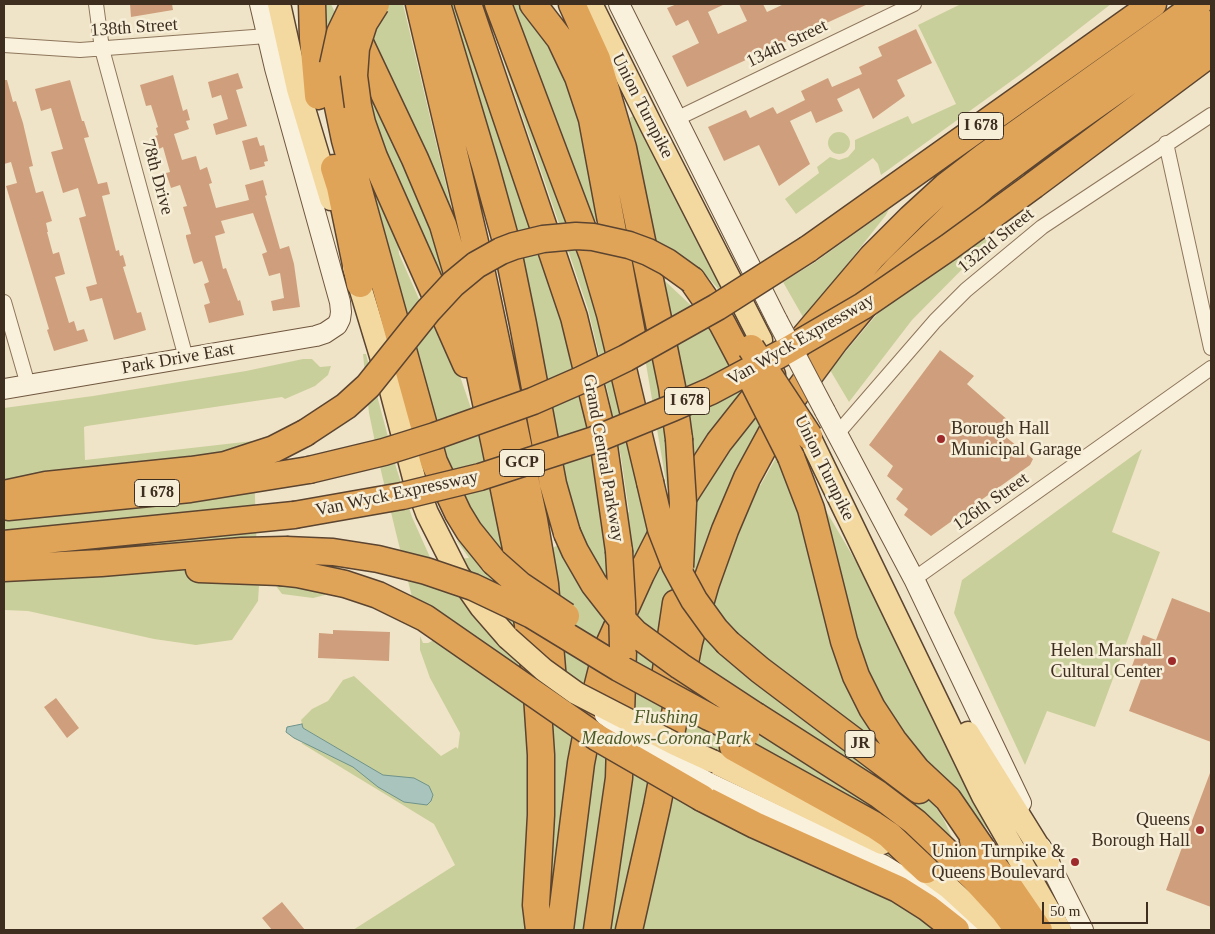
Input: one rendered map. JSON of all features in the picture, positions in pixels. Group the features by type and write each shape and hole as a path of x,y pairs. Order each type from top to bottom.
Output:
{"highway":[{"path":"312,4 315,61 320,105 360,284"},
{"path":"342,4 415,159 443,225 462,290 495,445 519,564 536,680 541,755 541,815 536,905 539,930"},
{"path":"354,4 340,33 333,65 335,92 345,140 434,462 458,513 469,531 494,562 726,756"},
{"path":"376,4 364,23 356,48 354,76 358,106 368,141 459,346 495,445"},
{"name":"GCP","path":"418,4 478,254 534,520 545,584 553,673 555,748 552,845 543,930"},
{"path":"437,4 497,204 524,324 552,484 567,534 575,551 594,584 619,616 635,633 680,666 726,756 755,825 898,889 928,908 956,930"},
{"name":"Grand Central Parkway","path":"468,4 574,317 602,432 619,551 623,647 619,778 597,930"},
{"path":"498,4 593,256 610,314 650,482"},
{"path":"533,4 552,26 563,45 578,77 592,119 643,397 650,482"},
{"path":"556,4 579,40 609,100"},
{"path":"572,4 597,59 629,178 670,378 679,439 683,524 673,632 641,799 611,930"},
{"name":"I 678","path":"4,507 190,489 309,470 384,452 435,436 533,401 581,380 688,324 762,280 1153,4"},
{"path":"560,930 581,763 590,716 607,649 659,538 719,442 855,276 922,207 985,156 1198,4"},
{"path":"629,930 655,814 689,642 706,583 746,478 784,410 835,341 873,295 898,268 984,186 1211,24"},
{"name":"Van Wyck Expressway","path":"4,544 294,515 402,496 480,477 594,440 710,391 786,351 863,306 934,258 1211,53"},
{"path":"4,494 46,485 225,465 274,449 305,433 346,406 368,386 428,311 453,284 476,266 501,251 514,246 560,236 593,237 629,245 667,262 692,280 715,299 756,344 808,436"},
{"path":"692,280 722,323 792,457 808,500 844,641 863,691 882,725 893,740 917,770 948,800 985,853"},
{"name":"JR","path":"650,482 662,529 675,565 694,600 715,629 728,643 768,676 871,752 952,818 985,853 1039,930"},
{"path":"4,568 101,563 283,561 333,552 378,559 447,578 493,596 606,676 648,701 726,756 874,825 888,835 926,870"},
{"path":"283,561 298,574 345,584 378,595 425,618 598,738 726,756 878,794 935,840 990,895 1018,930"}],"main road":[{"path":"260,4 267,36"},
{"path":"279,4 304,114 360,284 414,478 427,512 458,574 481,607 508,638 544,670 576,693 674,744 726,756 883,865 925,891 972,930"},
{"name":"Union Turnpike","path":"591,4 756,344"},
{"name":"Union Turnpike","path":"619,4 824,410 914,579 1048,862 1083,930"},
{"name":"Park Drive East","path":"4,389 316,336 337,326 341,312 337,292 267,36"},
{"name":"Union Turnpike","path":"808,436 984,796 1060,930"},
{"path":"901,625 934,672 982,757 1048,862"},
{"path":"926,870 963,900 995,930"}],"street":[{"name":"78th Drive","path":"96,4 102,49 186,358"},
{"name":"134th Street","path":"676,118 914,4"},
{"name":"138th Street","path":"4,45 80,50 267,36"},
{"name":"132nd Street","path":"837,434 935,321 966,290 1042,227 1166,143 1211,115"},
{"path":"1166,143 1211,348"},
{"path":"4,302 28,385"},
{"name":"126th Street","path":"914,579 1211,368"}],"green space":[{"path":"320,4 331,4 425,201 458,304 451,308 326,48"},
{"path":"350,4 403,4 465,264"},
{"name":"Flushing Meadows-Corona Park","path":"447,4 455,4 553,292 576,369 599,486 604,524 629,512 621,457 608,393 588,309 487,12 493,10 574,230 593,298 643,505 715,472 757,414 764,423 744,463 760,486 781,449 877,714 944,820 994,930 353,930 455,865 434,824 301,743 333,746 303,728 301,720 312,709 328,701 343,680 354,676 441,756 456,747 458,749 460,733 430,678 420,650 420,636 423,643 436,639 413,601 381,471 369,413 363,354 366,354 396,467 412,517 429,555 432,560 469,558 457,541 465,538 440,456 353,133 397,230 399,254 423,308 439,337 452,353 483,443 536,557 558,545 566,494"},
{"path":"510,4 535,4 572,83 602,220 593,221"},
{"path":"961,4 1111,4 1021,74 881,175 878,164 873,158 796,214 785,199 819,173 817,167 830,157 839,160 848,157 855,149 855,140 908,116 912,124 956,104 918,25"},
{"path":"634,115 732,305 706,275 675,252 665,281 697,311 723,343 747,385 690,462 662,292 630,118"},
{"path":"839,132 849,139 850,143 843,153 839,154 829,147 828,143 835,133"},
{"path":"889,209 808,314 803,317 783,282 814,263"},
{"path":"971,213 989,242 912,320 849,402 830,370 932,249"},
{"path":"625,240 633,241 676,478 667,488"},
{"path":"303,359 312,359 320,367 331,366 328,375 315,386 285,399 282,397 84,427 85,460 253,441 258,582 326,589 325,595 313,598 282,594 276,586 259,586 258,601 232,640 196,645 154,639 28,611 4,610 4,408 93,396 246,371"},
{"path":"1142,449 1112,532 1160,552 1095,727 1047,711 1025,765 954,613 962,580"},
{"path":"812,487 861,570 997,840 890,720 862,664"}],"water":[{"path":"302,724 303,728 383,775 414,778 429,786 433,795 431,801 427,805 404,802 378,787 353,767 294,738 286,732 287,727"}],"building":[{"path":"130,4 172,4 173,10 131,17"},
{"path":"677,4 725,4 708,12 718,34 747,21 739,4 763,4 767,12 784,4 868,4 687,87 672,56 699,43 688,20 676,26 667,8"},
{"path":"916,29 932,63 897,80 905,96 873,119 859,88 837,99 843,111 816,123 811,111 790,121 810,164 779,186 759,145 724,161 708,127 746,110 750,118 773,107 777,114 805,100 801,91 828,78 832,87 862,74 859,67 882,56 878,47"},
{"path":"238,73 243,88 236,90 247,126 216,135 213,124 228,119 221,95 212,98 208,82"},
{"path":"173,75 183,111 187,109 190,120 186,121 189,129 174,134 182,160 196,156 200,170 207,167 212,183 209,184 216,208 249,200 245,185 263,180 267,195 265,196 280,249 289,246 294,264 300,307 273,311 271,301 284,298 280,273 269,276 262,254 267,252 253,213 221,221 225,233 215,236 223,269 226,268 238,301 240,300 244,315 209,323 204,305 210,303 204,284 209,282 202,261 194,264 193,262 186,237 186,235 191,234 183,207 187,206 180,185 171,188 166,173 170,172 163,147 159,149 155,136 158,135 156,128 158,127 151,105 146,106 140,85"},
{"path":"4,80 7,80 13,102 16,101 23,123 33,166 29,167 36,193 43,191 52,221 46,223 47,232 53,254 59,252 65,274 55,277 69,323 74,321 77,331 84,329 88,341 54,351 6,186 17,183 11,162 4,164"},
{"path":"70,80 82,121 84,121 89,137 84,138 98,184 107,182 110,194 102,196 116,251 119,250 120,256 123,255 126,266 123,267 137,313 141,312 146,330 114,340 102,298 90,301 86,287 97,284 79,218 86,216 78,188 63,193 51,152 63,149 51,108 41,111 35,89"},
{"path":"257,137 260,146 264,145 268,161 264,162 265,166 250,170 242,141"},
{"name":"Borough Hall Municipal Garage","path":"940,350 974,376 967,384 1010,422 1001,433 1033,459 1030,465 931,536 904,515 908,509 896,499 903,489 887,476 893,466 869,445"},
{"path":"1172,598 1211,613 1211,742 1129,711 1143,674 1131,669 1143,635 1156,640"},
{"path":"333,630 390,632 389,661 318,658 319,633 333,634"},
{"path":"56,698 79,728 67,738 44,707"},
{"name":"Queens Borough Hall","path":"1211,773 1211,907 1166,890"},
{"path":"282,902 305,930 272,930 262,918"}],"place":[{"name":"Borough Hall Municipal Garage","path":"941,439"},
{"name":"Helen Marshall Cultural Center","path":"1172,661"},
{"name":"Queens Borough Hall","path":"1200,830"},
{"name":"Union Turnpike & Queens Boulevard","path":"1075,862"}]}
